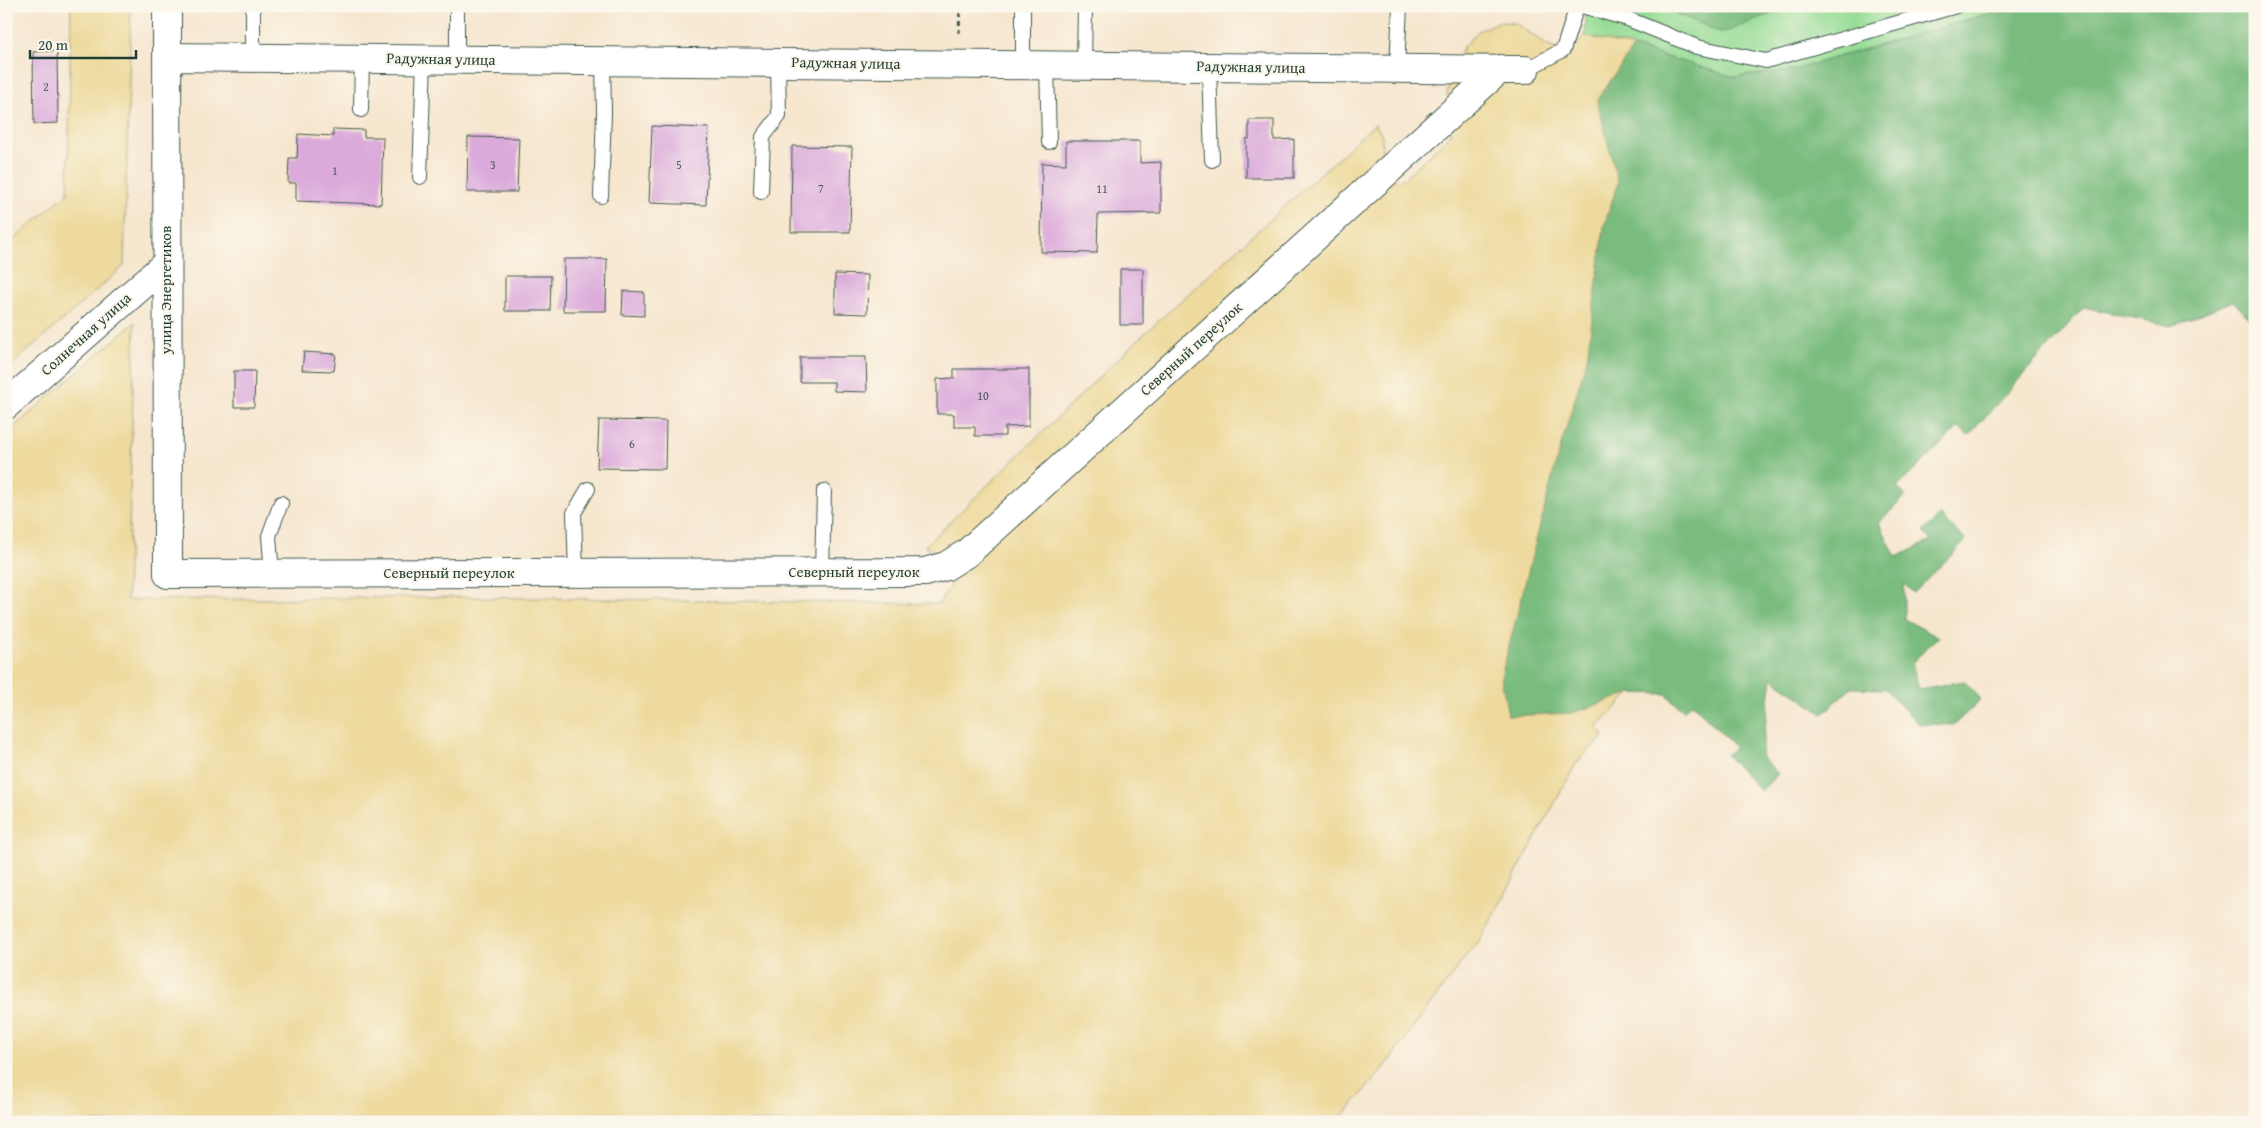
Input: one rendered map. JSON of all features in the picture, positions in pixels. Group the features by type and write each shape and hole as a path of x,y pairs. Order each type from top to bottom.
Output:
{"street":[{"name":"улица Энергетиков","path":"167,6 168,574"},
{"name":"Радужная улица","path":"167,57 1512,69"},
{"name":"Северный переулок","path":"168,574 925,572 946,566 966,553 1512,69"},
{"name":"Солнечная улица","path":"6,405 166,264"}],"lane":[{"path":"253,6 253,58"},
{"path":"457,6 457,59"},
{"path":"1023,6 1049,142"},
{"path":"1084,65 1086,6"},
{"path":"1397,68 1400,6"},
{"path":"1512,69 1563,50 1577,6"},
{"path":"1582,6 1628,19 1697,48 1766,61 1956,6"},
{"path":"361,110 362,58"},
{"path":"420,177 424,59"},
{"path":"601,196 603,60"},
{"path":"761,192 763,137 779,116 778,62"},
{"path":"1209,66 1212,160"},
{"path":"576,573 574,513 588,489"},
{"path":"822,572 824,491"},
{"path":"272,574 269,536 280,504"}],"green space":[{"path":"1587,6 1657,6 1723,33 1790,6 2015,6 1793,70 1734,77 1633,47 1585,36"},
{"path":"1657,6 1790,6 1723,33"},
{"path":"2015,6 2255,6 2255,314 2250,319 2233,301 2171,326 2084,307 1968,436 1959,427 1897,487 1906,496 1879,522 1896,557 1931,541 1923,532 1940,515 1966,541 1913,593 1904,584 1904,619 1938,637 1912,663 1919,689 1964,681 1981,699 1954,725 1919,724 1885,689 1850,688 1823,714 1772,678 1761,756 1778,774 1761,791 1726,755 1735,747 1692,703 1683,711 1666,694 1631,693 1573,713 1507,716 1501,677 1558,455 1587,358 1604,226 1618,183 1597,101 1633,47 1734,77 1793,70"}],"sand":[{"path":"71,6 131,6 124,266 6,370 6,246 68,193"},
{"path":"1498,22 1515,23 1548,46 1569,53 1585,36 1633,47 1597,101 1618,182 1604,226 1587,358 1558,455 1501,677 1508,716 1573,713 1631,693 1596,727 1604,736 1577,762 1478,944 1469,952 1380,1073 1337,1122 6,1122 6,434 135,322 127,600 467,597 939,604 956,575 936,551 925,546 1142,336 1375,124 1382,135 1382,163 1395,180 1404,179 1450,135 1453,125 1447,92 1463,47 1478,31"}],"building":[{"path":"57,51 58,123 34,124 33,52"},
{"path":"1249,120 1274,120 1274,140 1294,139 1294,178 1246,178 1246,139 1249,139"},
{"path":"652,126 709,128 706,205 649,203"},
{"path":"333,129 364,130 364,137 383,137 381,204 296,201 296,183 288,183 289,158 297,158 298,134 333,136"},
{"path":"468,137 519,138 517,192 467,192"},
{"path":"1066,141 1140,141 1140,163 1161,162 1161,213 1098,214 1097,253 1041,252 1042,163 1066,164"},
{"path":"792,146 852,147 850,232 791,232"},
{"path":"564,259 607,259 606,311 563,311"},
{"path":"1120,269 1143,269 1143,325 1120,325"},
{"path":"835,274 868,275 867,314 835,313"},
{"path":"505,276 551,276 550,311 505,311"},
{"path":"623,291 644,292 644,316 622,315"},
{"path":"304,352 336,354 334,371 302,370"},
{"path":"800,357 866,357 867,392 834,391 834,382 800,382"},
{"path":"954,369 1029,369 1029,426 1005,427 1005,436 975,436 975,427 954,427 954,414 937,414 937,379 954,378"},
{"path":"234,371 255,371 254,407 234,407"},
{"path":"599,420 666,421 665,469 597,468"}]}
